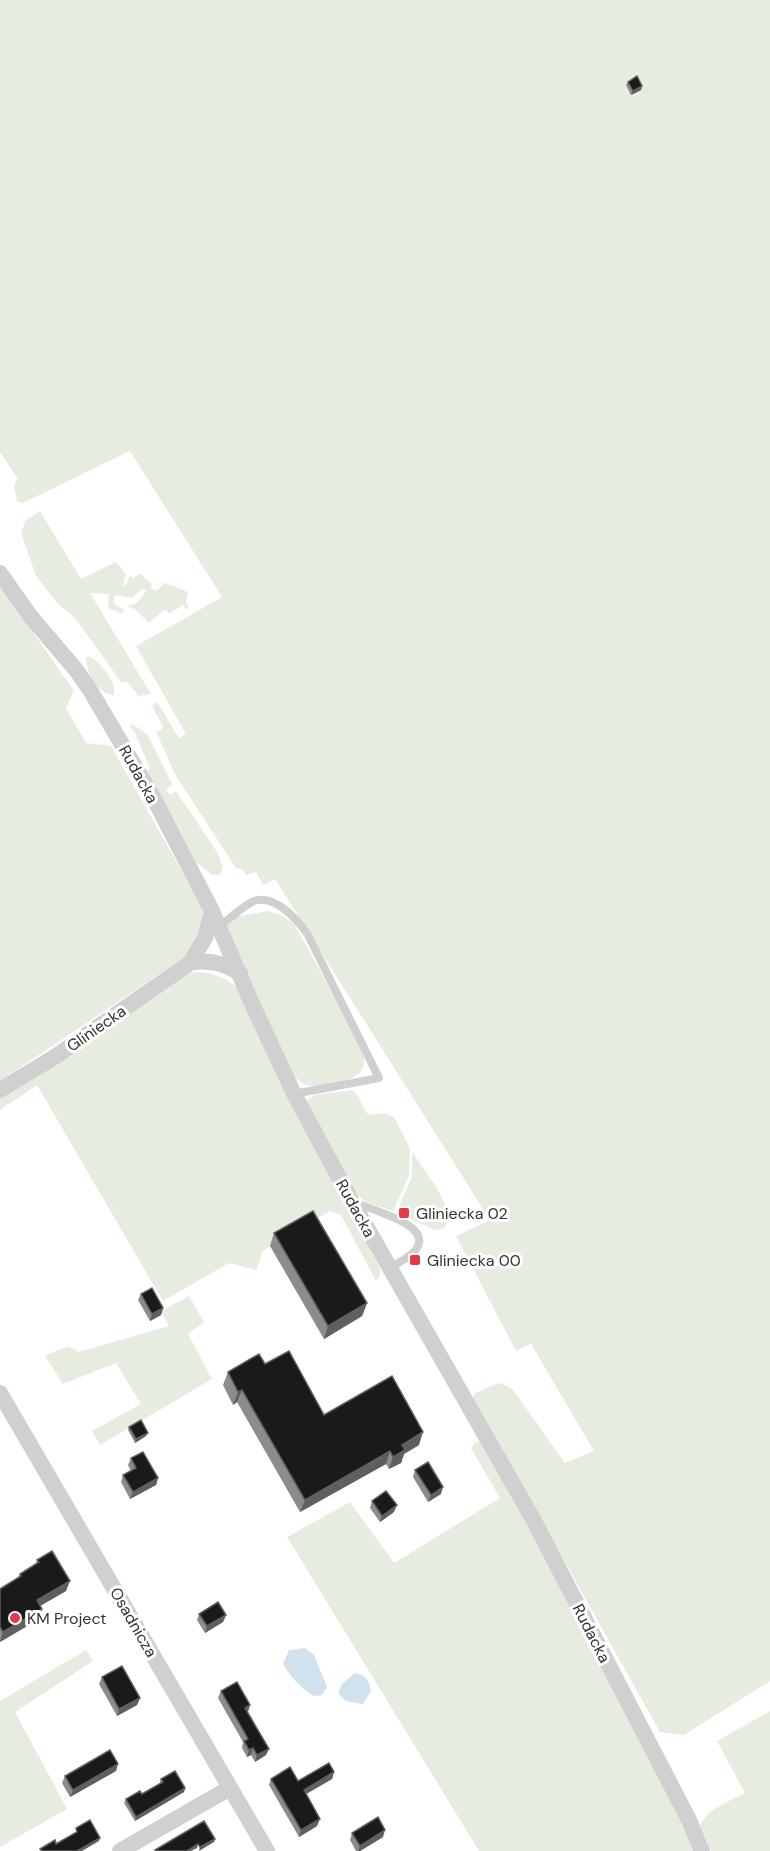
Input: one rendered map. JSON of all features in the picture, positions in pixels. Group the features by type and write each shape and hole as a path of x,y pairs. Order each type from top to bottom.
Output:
{"street":[{"name":"Rudacka","path":"0,573 36,624 77,671 101,707 153,797 216,919 294,1094 350,1198 533,1519 702,1851"},
{"name":"Gliniecka","path":"0,1090 56,1056 190,963 216,919"},
{"path":"190,963 214,962 240,973"},
{"name":"Osadnicza","path":"0,1393 267,1851"},
{"path":"120,1851 230,1788"}],"lane":[{"path":"216,919 255,901 269,902 281,908 301,924 309,935 379,1078 294,1094"},
{"path":"350,1198 362,1206 405,1223 417,1234 416,1251 390,1268"}],"shaded area":[{"path":"0,0 770,0 770,1681 684,1735 660,1732 473,1398 475,1393 499,1383 507,1386 514,1391 565,1463 594,1451 531,1344 516,1351 456,1236 490,1220 275,879 263,885 256,872 247,875 242,869 236,868 176,776 156,732 163,726 152,706 157,702 179,738 186,734 136,646 222,597 130,451 22,503 17,501 14,485 18,479 0,452"},
{"path":"40,511 81,579 116,562 126,574 123,585 126,585 130,576 133,578 140,574 152,584 150,588 156,591 165,583 188,592 186,602 189,608 186,609 183,605 170,613 164,610 149,623 136,610 127,606 137,603 147,590 142,589 132,598 115,595 114,604 124,610 122,614 108,608 109,594 90,593 151,694 137,696 127,682 121,682 73,616 58,604 36,576 21,533 26,520"},
{"path":"0,585 74,691 66,708 86,743 111,746 202,907 203,914 200,932 188,955 0,1081"},
{"path":"88,656 98,662 107,672 113,684 114,695 103,692 94,682 87,664"},
{"path":"132,724 147,734 172,784 166,790 170,795 176,791 217,852 223,867 220,875 212,875 195,861 146,772 150,768 134,731 129,726"},
{"path":"268,911 281,915 294,924 361,1044 363,1068 355,1076 325,1085 311,1086 304,1084 290,1071 227,926 235,917"},
{"path":"192,972 216,975 237,987 285,1094 380,1268 380,1275 376,1281 341,1215 330,1211 263,1251 256,1270 229,1263 163,1301 37,1085 0,1110 0,1092 177,977"},
{"path":"352,1090 369,1115 383,1113 394,1117 410,1148 409,1176 393,1211 366,1202 352,1190 306,1102 314,1095"},
{"path":"412,1152 433,1182 447,1208 449,1219 445,1227 435,1230 396,1213 412,1177"},
{"path":"189,1296 204,1322 188,1334 212,1379 100,1445 92,1431 141,1404 116,1363 63,1384 45,1356 68,1346 79,1352 169,1326 161,1311"},
{"path":"476,1442 480,1442 490,1455 677,1802 697,1851 479,1851 287,1537 350,1502 394,1563 500,1498 471,1448"},
{"path":"86,1650 93,1661 15,1712 67,1809 0,1847 0,1701"},
{"path":"770,1711 770,1851 711,1851 700,1825 708,1814 745,1793 717,1741"}],"water":[{"path":"305,1648 314,1655 327,1687 322,1695 313,1696 308,1693 296,1682 283,1664 289,1650"},
{"path":"355,1673 362,1675 370,1687 371,1691 363,1704 346,1701 338,1693 342,1684"}],"building":[{"path":"637,76 642,86 633,91 628,82"},
{"path":"313,1211 367,1303 328,1326 274,1233"},
{"path":"152,1288 163,1308 152,1314 141,1294"},
{"path":"289,1351 324,1415 392,1376 423,1432 402,1445 405,1450 393,1457 390,1451 305,1500 242,1390 238,1392 228,1372 259,1354 265,1364"},
{"path":"141,1420 148,1433 136,1439 129,1427"},
{"path":"143,1452 158,1478 133,1492 123,1475 136,1468 131,1458"},
{"path":"428,1462 443,1487 431,1495 415,1470"},
{"path":"386,1491 397,1505 382,1516 372,1501"},
{"path":"52,1551 70,1581 37,1600 42,1609 3,1632 0,1627 0,1589 21,1576 20,1574 39,1562 37,1560"},
{"path":"218,1602 226,1615 207,1626 199,1614"},
{"path":"122,1666 140,1698 119,1709 102,1677"},
{"path":"237,1682 250,1705 245,1708 269,1749 257,1755 253,1748 249,1750 244,1741 248,1739 221,1691"},
{"path":"110,1750 118,1764 73,1790 65,1776"},
{"path":"329,1763 334,1772 304,1790 320,1819 301,1830 271,1779 290,1767 298,1781"},
{"path":"175,1771 185,1788 136,1817 126,1799 140,1791 142,1794 163,1782 161,1779"},
{"path":"378,1817 385,1830 360,1846 352,1833"},
{"path":"90,1820 100,1838 77,1851 42,1851 40,1849 55,1840 56,1844 77,1832 76,1828"},
{"path":"204,1821 215,1839 200,1847 198,1844 187,1851 155,1850"}],"place":[{"name":"Gliniecka 02","path":"404,1213"},
{"name":"Gliniecka 00","path":"415,1260"},
{"name":"KM Project","path":"15,1618"}]}
